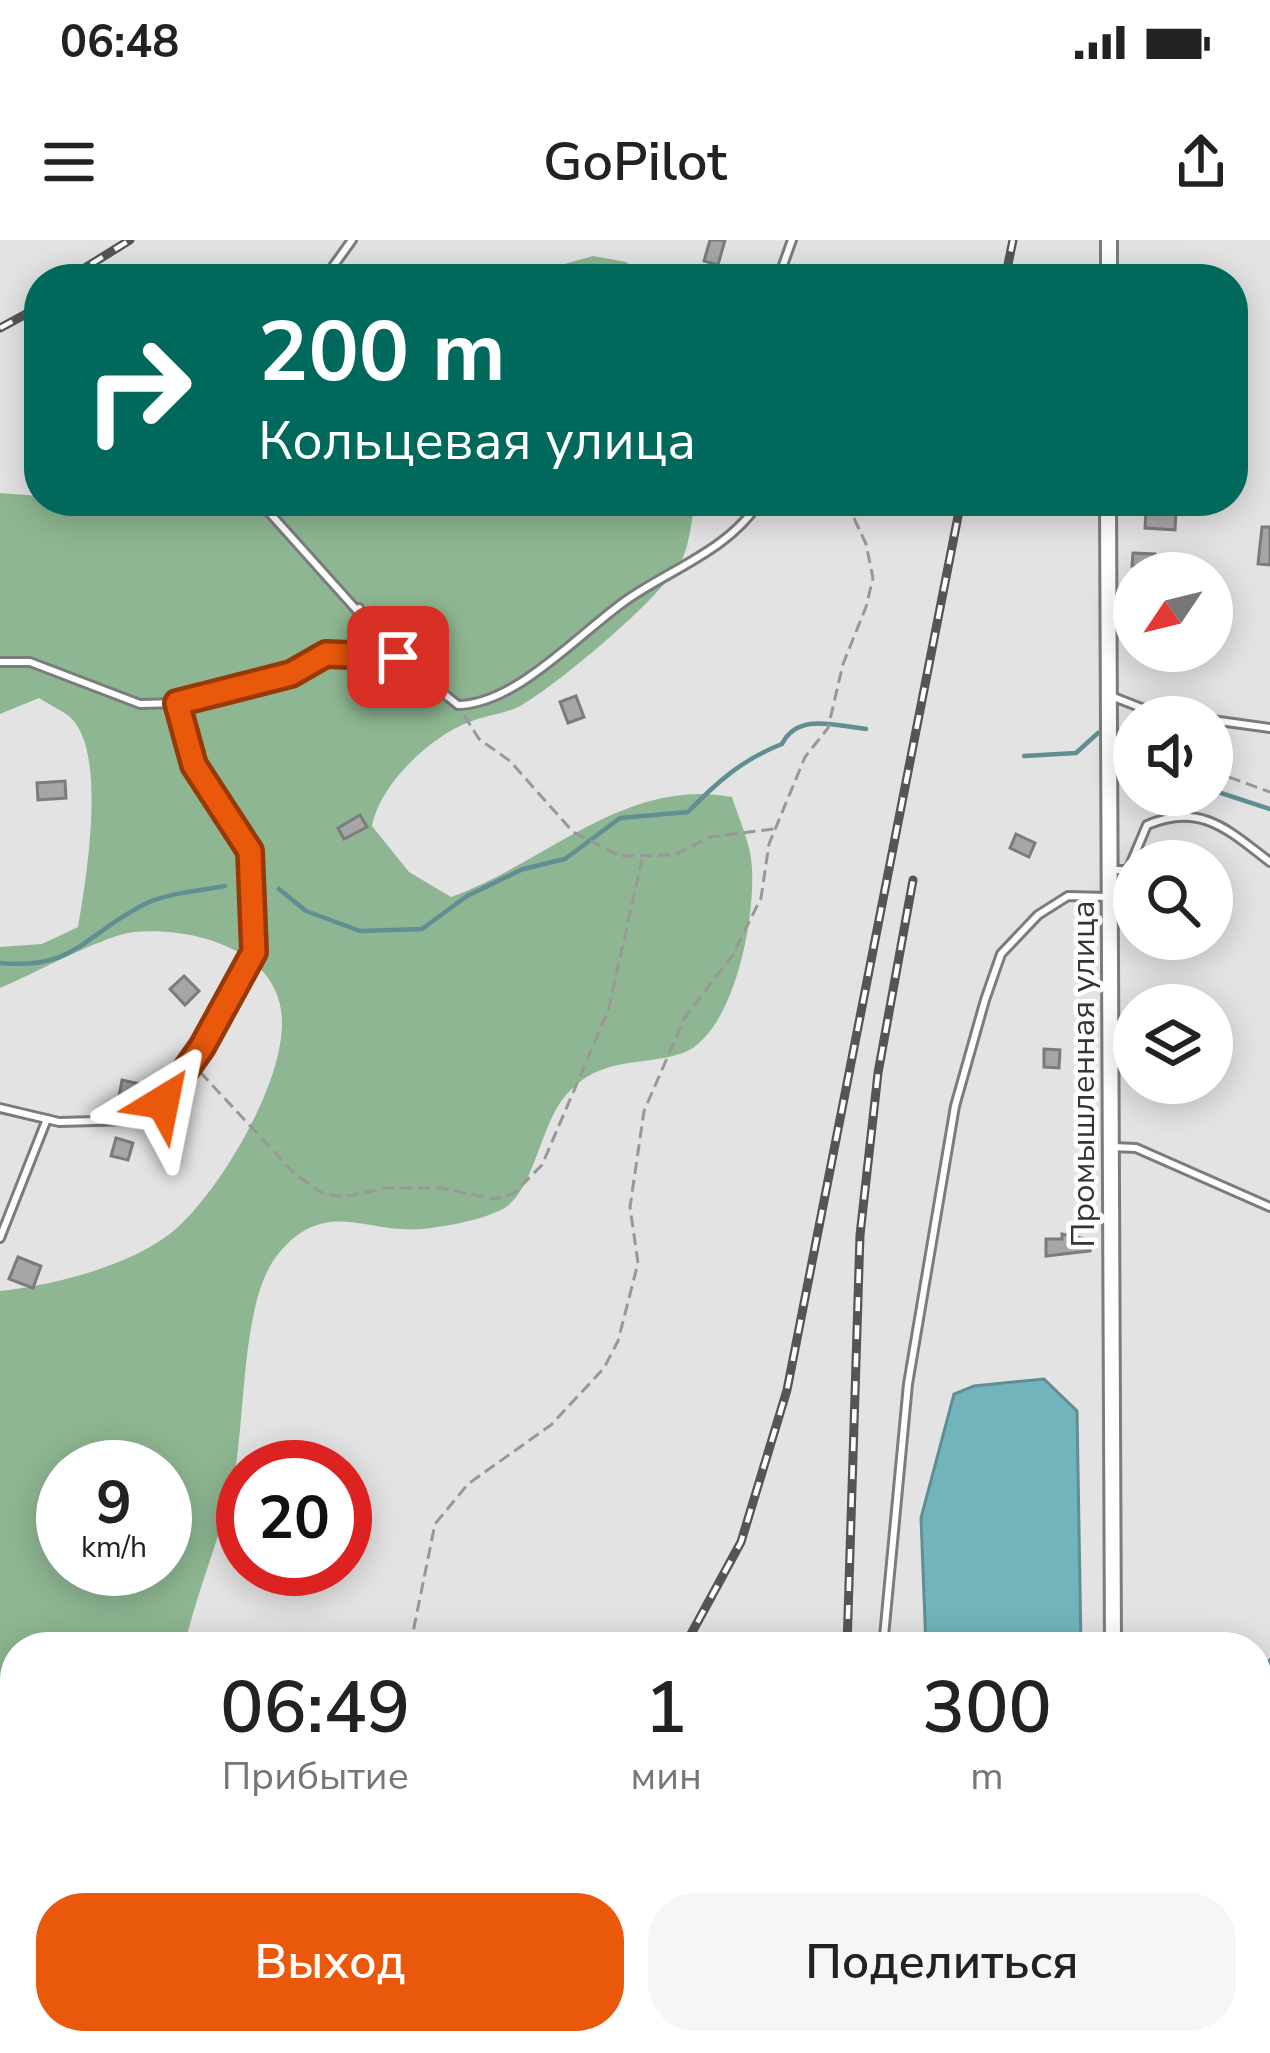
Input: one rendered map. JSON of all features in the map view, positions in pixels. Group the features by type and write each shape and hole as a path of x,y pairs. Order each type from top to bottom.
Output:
{"street":[{"name":"Промышленная улица","path":"1108,516 1113,1632"}],"lane":[{"path":"273,516 398,657 458,705 495,697 523,680 627,600 698,558 750,516"},
{"path":"352,652 359,608"},
{"path":"0,662 30,662 140,704 177,703 291,674 326,654 398,657"},
{"path":"1107,694 1113,696"},
{"path":"0,1108 46,1119 132,1120 147,1114 163,1102 188,1065 254,952 250,851 194,765 177,703"},
{"path":"1233,723 1270,728"},
{"path":"1108,870 1128,870 1147,825 1176,812 1219,824 1270,862"},
{"path":"885,1632 908,1384 956,1106 985,1000 1001,954 1038,915 1068,896 1108,897"},
{"path":"0,1238 46,1119"},
{"path":"1109,1147 1136,1148 1270,1208"}],"path":[{"path":"413,1632 435,1524 468,1484 550,1425 604,1368 618,1341 638,1263 630,1207 644,1111 685,1017 732,956 761,898 776,829 805,757 828,728 873,578 866,544 853,516"},
{"path":"458,705 479,739 510,761 573,832 602,849 642,860 674,855 710,837 776,829"},
{"path":"1233,779 1270,792"},
{"path":"188,1065 203,1074 296,1174 322,1193 343,1197 405,1188 494,1199 513,1194 542,1165 608,1011 642,860"}],"green space":[{"path":"593,256 629,264 564,264"},
{"path":"0,493 24,495 24,516 692,516 684,555 636,613 522,705 469,722 423,750 385,794 372,826 409,872 451,897 587,827 656,799 693,794 732,797 750,850 751,907 740,967 717,1021 701,1041 683,1053 608,1067 580,1082 557,1108 521,1190 501,1210 431,1228 330,1222 296,1236 279,1253 256,1303 239,1440 216,1440 216,1541 188,1632 0,1632 0,1291 94,1271 140,1252 178,1227 214,1185 250,1126 265,1095 281,1035 281,1010 261,970 224,945 178,933 121,935 0,988 0,947 42,944 78,927 89,850 91,789 83,736 69,716 39,698 0,714"}],"water":[{"path":"1044,1379 1077,1411 1081,1632 925,1632 921,1518 954,1394 974,1386"}],"building":[{"path":"710,240 725,240 718,264 704,261"},
{"path":"1146,516 1176,516 1175,530 1145,528"},
{"path":"1262,527 1270,527 1270,565 1258,564"},
{"path":"576,696 584,717 568,723 560,702"},
{"path":"65,781 66,798 38,800 37,783"},
{"path":"360,815 367,827 344,839 338,828"},
{"path":"1016,834 1035,843 1029,857 1010,848"},
{"path":"184,976 199,991 185,1005 170,989"},
{"path":"1044,1049 1060,1050 1059,1068 1044,1067"},
{"path":"122,1080 148,1086 145,1103 119,1097"},
{"path":"116,1138 133,1143 128,1160 111,1156"},
{"path":"1062,1234 1090,1240 1090,1251 1046,1256 1046,1239 1062,1239"},
{"path":"18,1257 41,1266 33,1288 9,1279"}],"waterway":[{"path":"279,889 306,911 360,931 422,929 467,896 523,869 565,859 620,818 688,812 731,772 782,744 798,728 819,723 866,729"},
{"path":"1024,756 1076,753 1098,733"},
{"path":"1233,797 1270,809"},
{"path":"0,963 25,964 63,956 152,901 225,886"}],"railway":[{"path":"91,264 130,240"},
{"path":"1008,264 1013,240"},
{"path":"0,328 24,315"},
{"path":"692,1632 741,1542 787,1390 958,516"},
{"path":"847,1632 860,1235 878,1073 913,880"}],"route":[{"path":"163,1102 202,1047 254,952 250,851 213,787 194,765 177,703 225,686 291,674 326,654 398,657"}]}
